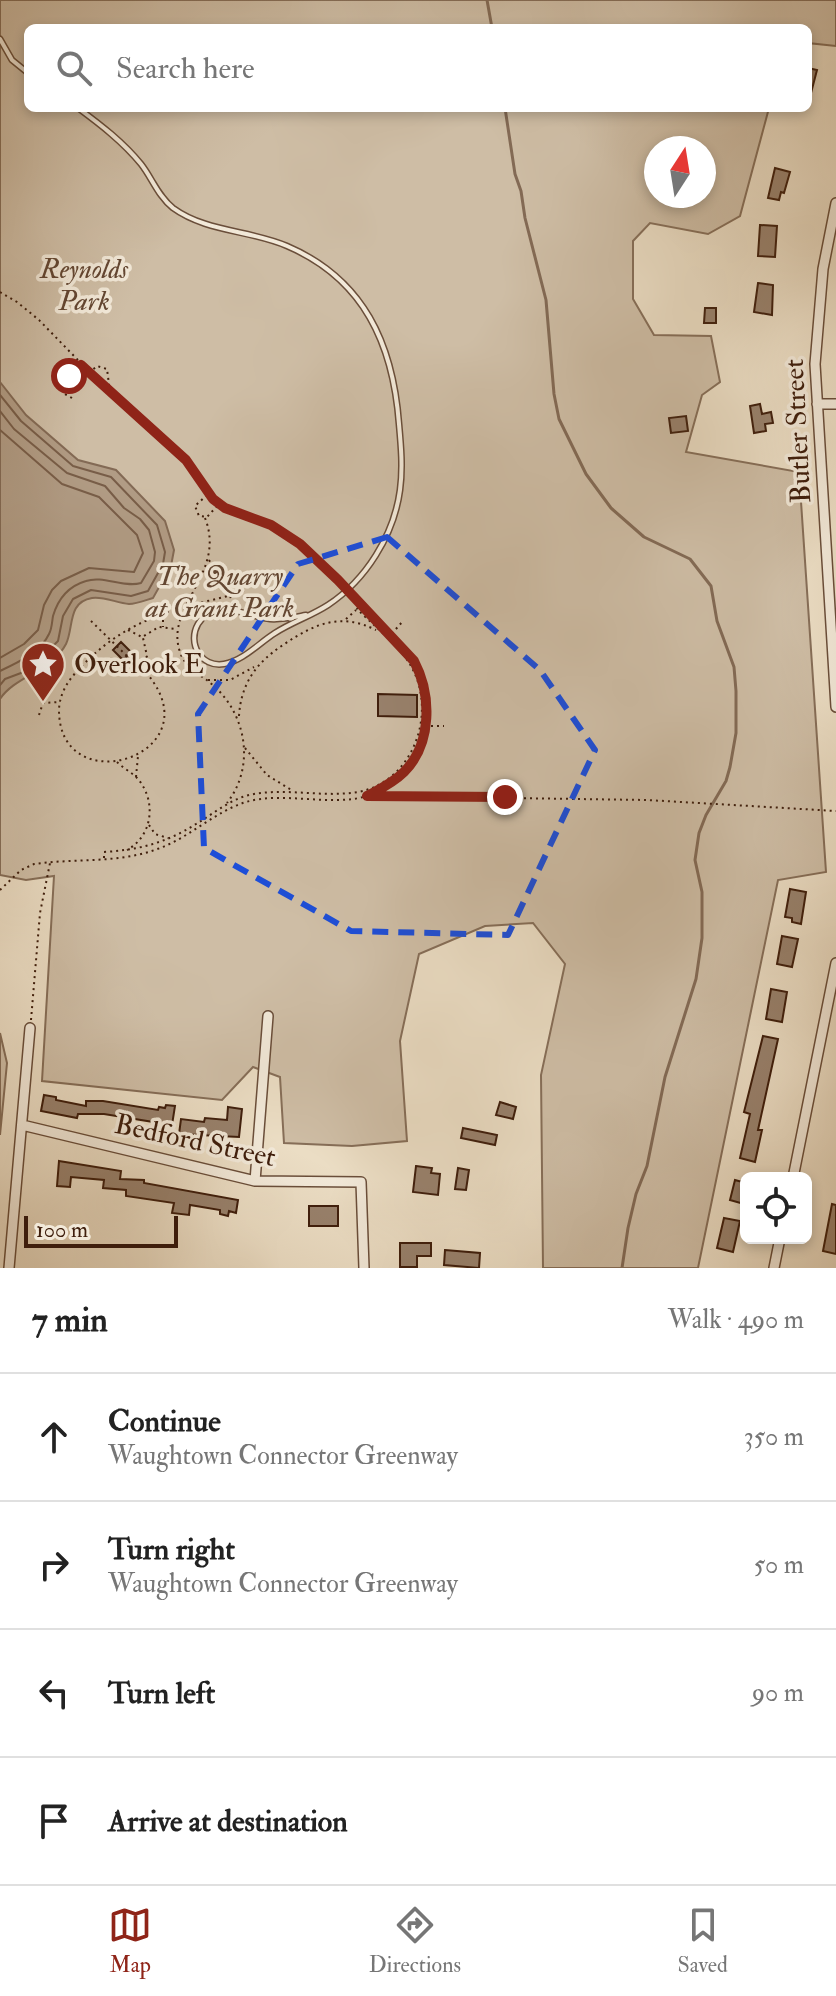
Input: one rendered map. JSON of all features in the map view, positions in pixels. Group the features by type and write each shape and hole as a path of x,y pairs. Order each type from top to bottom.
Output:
{"street":[{"name":"Butler Street","path":"836,203 823,269 815,364 836,707"},
{"path":"817,404 836,404"},
{"path":"794,1172 831,1016 836,963"},
{"path":"255,1181 268,1016"},
{"path":"9,1268 30,1028"},
{"name":"Bedford Street","path":"22,1125 255,1181 361,1182 364,1268"},
{"path":"774,1268 779,1244"}],"lane":[{"path":"0,39 12,60 24,70"},
{"path":"83,112 130,152 173,208 204,224 269,239 311,258 346,286 375,325 394,380 401,478 397,505 372,561 329,604 237,659 218,664 206,661 198,653 194,635 202,619 215,611 232,609 270,619 306,615"}],"path":[{"path":"0,292 39,320 89,373 186,460 208,494 219,504 285,532 313,555 414,661 426,698 425,726 418,752 409,767 392,782 367,796"},
{"path":"72,398 63,393 62,383 81,365"},
{"path":"89,373 97,366 107,369 110,393"},
{"path":"205,518 199,516 195,508 208,494"},
{"path":"205,518 219,504"},
{"path":"205,518 209,559 230,595 232,609"},
{"path":"209,559 177,630 176,637 184,660 191,670 221,693 238,719 245,746 267,775 294,791"},
{"path":"91,621 128,657 140,668 156,685 163,711 157,735 138,756 117,762 95,760 78,751 62,729 60,703 66,685 104,645 127,629 163,613 244,591"},
{"path":"343,620 361,604"},
{"path":"104,859 104,852 149,846 169,838 226,804 260,793 352,792 382,782 396,773 408,759 420,726 421,702 417,679 402,654 357,609"},
{"path":"163,613 163,627"},
{"path":"204,678 232,680 308,628 330,621 343,620 381,632"},
{"path":"387,639 403,621"},
{"path":"127,629 143,636 163,627 177,630"},
{"path":"140,668 147,656 143,636"},
{"path":"184,660 198,653"},
{"path":"191,670 198,653"},
{"path":"204,678 206,661"},
{"path":"218,664 232,680"},
{"path":"213,680 218,664"},
{"path":"238,719 240,699 255,667"},
{"path":"39,715 43,703 60,703"},
{"path":"420,726 444,726"},
{"path":"226,804 237,788 245,746"},
{"path":"136,778 138,756"},
{"path":"117,762 136,778 149,802 148,824 138,843 126,851"},
{"path":"0,890 26,866 129,857 161,848 243,803 273,799 367,796 647,800 836,811"},
{"path":"148,824 155,834 169,838"},
{"path":"30,1028 40,913 50,862"}],"highlighted area":[{"path":"387,537 540,670 595,750 508,935 351,931 204,848 198,714 298,564"}],"green space":[{"path":"0,0 836,0 836,46 812,43 812,24 24,24 24,112 768,112 740,216 708,234 650,223 633,241 633,299 654,335 711,336 720,382 702,395 686,452 799,472 826,872 778,880 698,1268 543,1268 541,1075 565,964 533,923 485,926 419,954 400,1041 407,1141 352,1146 284,1143 280,1077 253,1067 222,1100 42,1081 54,876 26,880 0,875"},
{"path":"0,1033 7,1063 0,1135"}],"water":[{"path":"0,382 26,415 78,460 116,470 165,521 174,550 171,566 153,598 129,604 101,598 84,600 75,610 66,644 60,653 15,684 0,699"}],"building":[{"path":"812,69 817,70 812,89"},
{"path":"775,168 790,172 779,200 768,198"},
{"path":"760,225 777,226 775,257 758,256"},
{"path":"758,283 773,285 772,315 754,312"},
{"path":"705,308 716,308 716,323 704,323"},
{"path":"760,404 762,414 771,412 773,423 765,424 766,431 754,433 750,406"},
{"path":"686,416 688,431 671,433 669,418"},
{"path":"121,642 131,652 123,660 113,650"},
{"path":"378,694 417,695 417,717 378,716"},
{"path":"790,889 806,892 801,924 785,917"},
{"path":"782,936 798,939 792,967 777,964"},
{"path":"771,989 787,992 782,1022 766,1019"},
{"path":"763,1036 778,1039 758,1130 762,1130 755,1162 740,1158 750,1114 744,1112"},
{"path":"44,1095 86,1106 86,1101 103,1101 158,1110 166,1105 175,1106 172,1125 104,1114 78,1114 77,1118 41,1111"},
{"path":"500,1102 516,1107 513,1119 496,1115"},
{"path":"228,1107 242,1109 239,1137 179,1134 181,1119 204,1122 205,1118 227,1120"},
{"path":"463,1128 497,1135 495,1145 461,1138"},
{"path":"59,1161 121,1171 120,1179 144,1180 144,1183 238,1200 236,1213 229,1211 228,1216 220,1214 220,1210 190,1205 189,1215 172,1213 174,1203 126,1196 126,1190 103,1188 104,1180 71,1177 70,1187 57,1186"},
{"path":"416,1166 432,1168 431,1173 440,1174 438,1195 413,1192"},
{"path":"458,1168 469,1170 466,1190 455,1189"},
{"path":"735,1180 740,1181 740,1203 730,1200"},
{"path":"832,1204 836,1205 836,1254 823,1251"},
{"path":"309,1206 338,1206 338,1226 309,1226"},
{"path":"724,1218 740,1221 733,1252 717,1248"},
{"path":"400,1243 431,1243 431,1256 417,1256 417,1267 400,1267"},
{"path":"445,1250 480,1253 479,1268 444,1265"}],"waterway":[{"path":"487,0 491,24"},
{"path":"506,112 515,174 546,300 559,419 586,474 611,508 644,537 690,559 711,586 717,621 734,667 736,733 730,767 699,833 695,860 702,892 702,938 696,979 665,1077 647,1166 628,1228 622,1268"}],"place":[{"name":"Overlook E","path":"43,703"}],"route":[{"path":"69,376 81,365 186,460 208,494 219,504 271,525 300,544 414,661 426,698 423,740 415,759 401,775 367,796 505,797"}],"park label":[{"name":"Reynolds Park","path":"84,285"},
{"name":"The Quarry at Grant Park","path":"220,592"}]}
